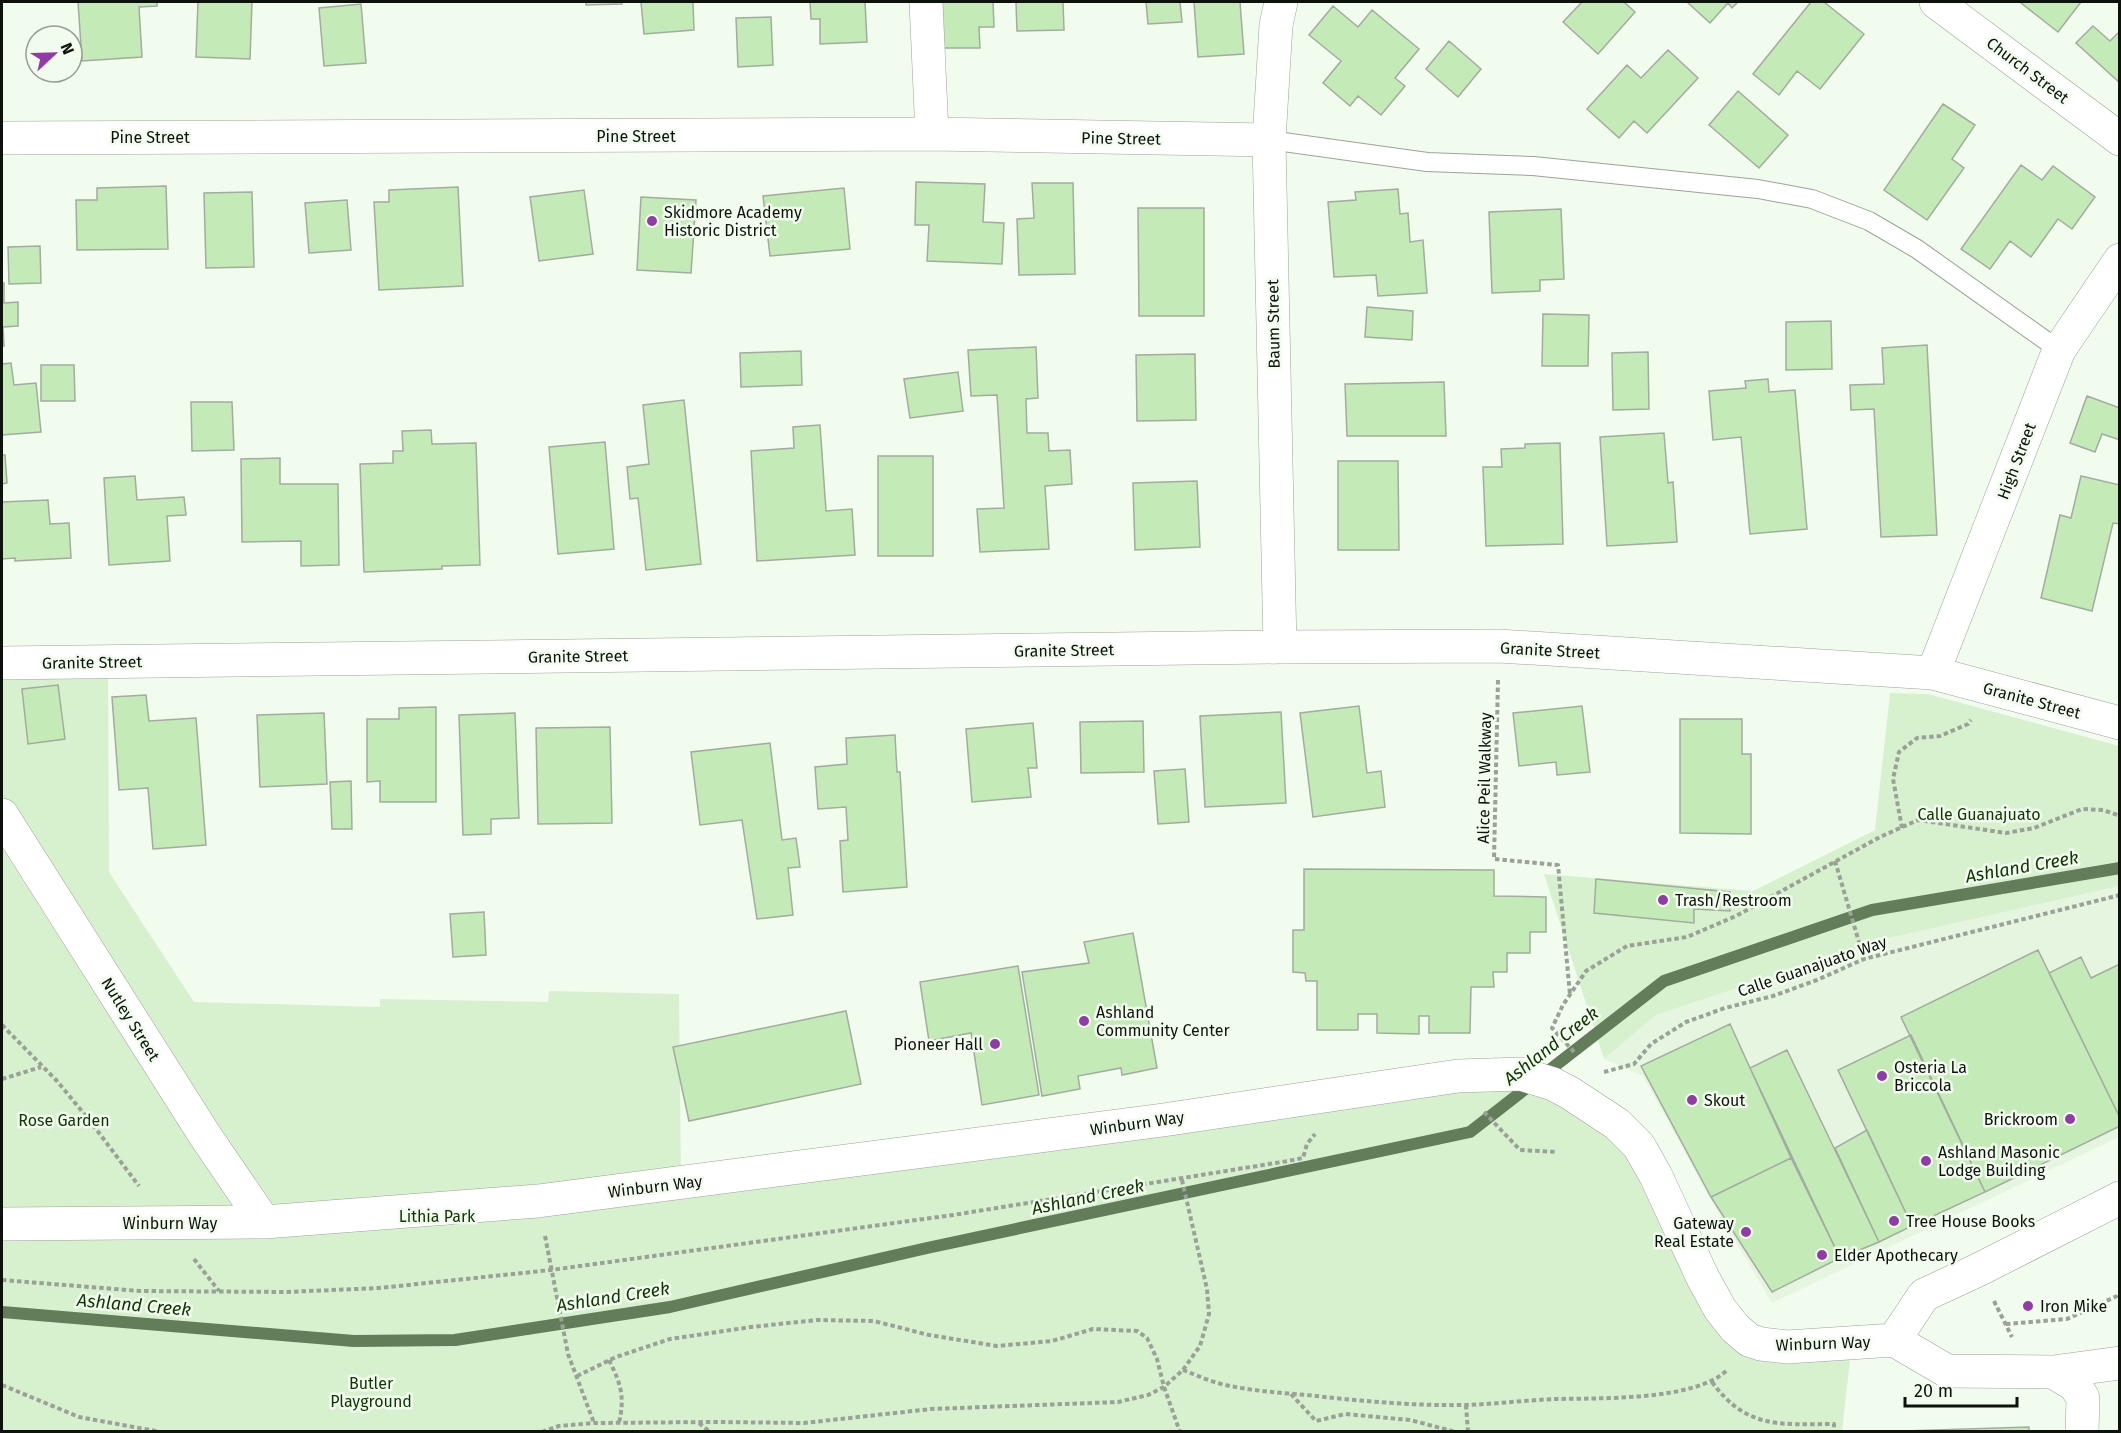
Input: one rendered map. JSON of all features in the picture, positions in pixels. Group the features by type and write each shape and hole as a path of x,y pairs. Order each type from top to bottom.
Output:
{"street":[{"path":"926,2 932,134"},
{"name":"Baum Street","path":"1280,647 1269,140 1276,25 1281,2"},
{"name":"Church Street","path":"1936,2 2120,139"},
{"name":"Pine Street","path":"2,138 932,134 1269,140"},
{"name":"High Street","path":"1933,673 2060,350 2120,260"},
{"name":"Granite Street","path":"2,663 1499,646 1933,673 2120,723"},
{"name":"Nutley Street","path":"2,815 204,1134 264,1222"},
{"name":"Winburn Way","path":"2,1224 264,1222 538,1201 1163,1120 1458,1077 1521,1074 1553,1084 1593,1108 1617,1124 1639,1146 1656,1176 1702,1276 1720,1309 1735,1328 1749,1340 1787,1347 1894,1340 1947,1371 2053,1372 2120,1363"},
{"path":"1894,1340 1924,1295 2120,1198"},
{"path":"2053,1372 2075,1385 2083,1398 2082,1431"}],"lane":[{"path":"1269,140 1427,162 1533,166 1758,189 1812,199 1869,221 1917,249 2060,350"}],"path":[{"name":"Alice Peil Walkway","path":"1499,646 1494,859 1558,865 1570,995"},
{"path":"1902,828 1893,779 1899,752 1917,738 1940,736 1968,724 1988,688"},
{"path":"1552,1029 1586,971 1627,946 1687,938 1736,916 1880,837 1918,820 2006,833 2034,828 2082,808 2103,810 2120,816"},
{"path":"1835,861 1864,959"},
{"name":"Calle Guanajuato Way","path":"1593,1108 1595,1075 1634,1064 1651,1044 1686,1022 1725,1008 1773,996 1864,959 2120,895"},
{"path":"2,1025 90,1121 219,1292"},
{"path":"2,1079 42,1067"},
{"path":"1479,1107 1520,1150 1557,1152"},
{"path":"2,1280 140,1291 287,1292 379,1288 551,1270 953,1215 1182,1180 1303,1158 1307,1144 1317,1131"},
{"path":"542,1431 559,1426 594,1423 804,1423 931,1409 1118,1401 1148,1395 1164,1387 1183,1371 1200,1346 1209,1314 1207,1289 1182,1180"},
{"path":"538,1201 568,1354 594,1423"},
{"path":"2006,1324 2067,1319 2119,1296"},
{"path":"1994,1300 2016,1345"},
{"path":"577,1376 609,1360 670,1339 817,1320 874,1321 928,1335 997,1346 1052,1341 1093,1329 1137,1330 1146,1338 1152,1349 1180,1431"},
{"path":"609,1360 621,1388 623,1405 619,1423"},
{"path":"1183,1371 1228,1386 1291,1394 1421,1405 1466,1405 1556,1399 1598,1400 1652,1395 1712,1382 1731,1366"},
{"path":"1712,1382 1732,1405 1763,1422 1834,1424 1834,1431"},
{"path":"2,1385 80,1417 161,1431"},
{"path":"1291,1394 1316,1421 1345,1414 1410,1420 1456,1431"},
{"path":"1466,1405 1468,1431"},
{"path":"698,1422 710,1431"}],"shaded area":[{"path":"2119,886 2119,1137 1772,1303 1711,1200 1643,1076 1604,1059 1656,1015 1885,939"}],"green space":[{"name":"Lithia Park","path":"108,662 109,872 194,1002 380,1007 380,999 548,1002 549,991 679,994 681,1182 1505,1074 1617,1124 1735,1328 1816,1346 1850,1360 1842,1431 2,1431 2,663"},
{"name":"Calle Guanajuato","path":"1890,693 1928,694 2119,746 2119,886 1885,939 1656,1015 1604,1059 1544,874 1753,891 1875,830"}],"building":[{"path":"78,2 157,2 157,6 139,7 142,57 84,61 84,24 79,24"},
{"path":"198,2 252,2 250,59 196,57"},
{"path":"586,2 622,2 622,4 586,5"},
{"path":"641,2 693,2 694,30 644,34"},
{"path":"810,2 865,2 867,42 820,44 820,19 811,19"},
{"path":"935,2 993,2 994,27 979,27 980,48 937,48"},
{"path":"1016,2 1063,2 1064,30 1017,31"},
{"path":"1146,2 1180,2 1182,22 1148,24"},
{"path":"1194,2 1240,2 1244,54 1198,57"},
{"path":"1582,2 1624,2 1635,12 1598,54 1563,22"},
{"path":"1687,2 1738,2 1732,8 1728,3 1710,23"},
{"path":"1811,2 1824,2 1864,34 1820,89 1797,71 1779,95 1753,74"},
{"path":"2022,2 2081,2 2058,32"},
{"path":"361,4 366,63 324,66 319,8"},
{"path":"1333,6 1358,27 1372,10 1419,49 1395,78 1405,86 1381,115 1358,96 1350,106 1323,83 1341,61 1309,35"},
{"path":"771,17 773,65 738,67 736,18"},
{"path":"2093,26 2110,41 2120,31 2120,83 2076,43"},
{"path":"1449,41 1481,69 1458,97 1426,69"},
{"path":"1668,50 1698,78 1647,133 1634,121 1619,138 1587,109 1627,65 1641,78"},
{"path":"1738,91 1788,135 1759,168 1709,125"},
{"path":"1943,104 1975,125 1952,159 1964,168 1927,220 1884,190"},
{"path":"2021,165 2042,180 2053,166 2095,197 2072,229 2058,219 2031,257 2010,241 1990,269 1961,249"},
{"path":"916,182 985,184 983,222 1004,223 1002,264 927,261 929,225 915,225"},
{"path":"1032,183 1073,183 1075,274 1019,275 1017,219 1034,218"},
{"path":"166,186 168,249 77,250 76,200 97,200 97,188"},
{"path":"458,187 463,286 379,290 374,202 389,202 389,190"},
{"path":"844,188 850,249 770,256 763,196"},
{"path":"1398,189 1400,214 1408,213 1410,242 1423,240 1427,293 1378,296 1376,275 1334,277 1328,202 1356,200 1355,192"},
{"path":"584,190 593,254 539,261 530,197"},
{"path":"252,192 254,267 206,268 204,193"},
{"path":"641,197 696,200 691,273 637,270"},
{"path":"347,200 351,250 309,253 305,203"},
{"path":"1138,208 1204,208 1204,316 1139,316"},
{"path":"1561,209 1564,279 1540,280 1540,291 1492,293 1489,212"},
{"path":"40,246 41,283 9,284 8,247"},
{"path":"2,283 4,283 4,303 18,302 18,326 3,327 4,346 2,346"},
{"path":"1367,307 1413,311 1412,340 1365,337"},
{"path":"1543,314 1589,315 1588,366 1542,366"},
{"path":"1831,321 1832,369 1786,370 1786,322"},
{"path":"1927,345 1937,535 1881,537 1874,409 1851,410 1850,385 1884,384 1882,348"},
{"path":"1036,347 1038,398 1026,399 1027,433 1048,433 1049,451 1070,450 1072,484 1045,486 1049,549 980,552 977,509 1004,508 997,395 971,396 968,350"},
{"path":"801,351 802,385 741,387 740,353"},
{"path":"1648,352 1649,409 1613,410 1612,353"},
{"path":"1195,354 1196,420 1137,421 1136,355"},
{"path":"11,363 14,385 36,383 41,432 2,435 2,364"},
{"path":"41,365 74,365 75,401 41,401"},
{"path":"958,372 963,411 910,418 904,379"},
{"path":"1768,379 1769,392 1795,390 1807,529 1750,534 1741,437 1713,440 1709,391 1746,388 1745,381"},
{"path":"1444,382 1446,436 1347,436 1345,384"},
{"path":"2087,396 2120,408 2120,440 2102,434 2095,452 2070,443"},
{"path":"684,400 701,564 646,570 638,498 630,499 627,467 649,464 643,405"},
{"path":"191,402 232,402 234,450 192,451"},
{"path":"820,425 826,511 852,509 855,555 757,561 751,451 794,448 793,427"},
{"path":"431,430 432,444 476,443 480,565 364,572 360,464 393,463 393,451 403,451 402,431"},
{"path":"1664,433 1668,483 1673,482 1677,542 1607,546 1600,437"},
{"path":"605,442 614,549 558,554 549,447"},
{"path":"1560,443 1563,544 1486,546 1483,467 1502,467 1501,449 1525,448 1525,444"},
{"path":"2,455 5,455 7,483 2,484"},
{"path":"878,456 933,456 933,556 878,556"},
{"path":"280,458 280,484 338,484 339,565 301,566 301,541 242,542 241,459"},
{"path":"1338,461 1398,461 1399,550 1338,550"},
{"path":"135,476 137,500 184,497 186,515 167,516 170,561 109,565 104,478"},
{"path":"2081,476 2120,485 2120,524 2113,523 2092,611 2041,598 2060,515 2071,518"},
{"path":"1197,481 1200,547 1135,550 1133,483"},
{"path":"48,500 50,524 69,523 71,558 15,561 15,558 2,559 2,502"},
{"path":"58,685 65,739 28,744 22,689"},
{"path":"146,695 149,721 196,718 206,845 153,849 148,788 119,790 112,697"},
{"path":"1359,706 1367,773 1381,771 1385,807 1313,817 1300,713"},
{"path":"1582,706 1590,772 1557,775 1556,762 1519,766 1513,713"},
{"path":"436,707 436,802 380,802 380,781 367,782 367,719 399,719 399,708"},
{"path":"1281,712 1286,803 1205,807 1200,716"},
{"path":"324,713 327,784 260,787 257,715"},
{"path":"515,713 519,818 491,819 491,834 463,835 459,715"},
{"path":"1680,719 1742,719 1742,754 1751,754 1751,834 1680,833"},
{"path":"1143,721 1144,772 1081,773 1080,722"},
{"path":"1033,723 1037,768 1028,768 1031,797 972,802 966,729"},
{"path":"610,727 612,823 538,824 536,728"},
{"path":"895,735 897,772 900,772 907,887 843,892 840,841 848,840 846,807 818,809 815,767 847,764 846,738"},
{"path":"770,743 782,840 796,838 800,867 788,868 793,915 757,919 742,820 700,825 691,752"},
{"path":"1185,769 1189,822 1158,824 1154,771"},
{"path":"351,781 352,829 332,829 330,782"},
{"path":"1304,869 1494,870 1494,896 1546,897 1546,932 1530,932 1530,953 1507,953 1507,972 1493,972 1494,987 1471,987 1470,1033 1429,1033 1429,1016 1419,1016 1419,1034 1377,1033 1377,1014 1358,1014 1358,1030 1317,1030 1317,981 1306,981 1305,973 1293,972 1293,930 1304,930"},
{"name":"Trash/Restroom","path":"1596,879 1730,892 1730,911 1694,909 1694,923 1594,913"},
{"path":"484,912 486,955 453,957 450,914"},
{"path":"1133,933 1157,1068 1122,1075 1121,1068 1078,1076 1080,1089 1042,1096 1022,972 1089,963 1084,942"},
{"path":"2038,950 2120,1118 2120,1126 1985,1192 1901,1017"},
{"path":"2081,957 2091,978 2118,965 2120,967 2120,1118 2049,973"},
{"name":"Pioneer Hall","path":"1018,966 1039,1095 982,1105 971,1033 929,1041 920,982"},
{"path":"846,1011 861,1084 689,1121 673,1047"},
{"path":"1730,1024 1791,1158 1711,1197 1641,1066"},
{"name":"Ashland Masonic Lodge Building","path":"1911,1035 1985,1192 1912,1226 1838,1070"},
{"path":"1787,1050 1879,1242 1840,1258 1750,1068"},
{"path":"1867,1130 1912,1226 1879,1242 1835,1148"},
{"path":"1791,1158 1840,1258 1772,1292 1711,1197"},
{"path":"2029,1427 2029,1432 1870,1432"}],"waterway":[{"name":"Ashland Creek","path":"2,1312 354,1341 455,1340 670,1307 927,1248 1470,1132 1664,981 1872,910 2120,868"}],"place":[{"name":"Skidmore Academy Historic District","path":"652,221"},
{"name":"Trash/Restroom","path":"1663,900"},
{"name":"Ashland Community Center","path":"1084,1021"},
{"name":"Pioneer Hall","path":"995,1044"},
{"name":"Osteria La Briccola","path":"1882,1076"},
{"name":"Skout","path":"1692,1100"},
{"name":"Brickroom","path":"2070,1119"},
{"name":"Ashland Masonic Lodge Building","path":"1926,1161"},
{"name":"Tree House Books","path":"1894,1221"},
{"name":"Gateway Real Estate","path":"1746,1232"},
{"name":"Elder Apothecary","path":"1822,1255"},
{"name":"Iron Mike","path":"2028,1306"}],"park label":[{"name":"Rose Garden","path":"64,1120"},
{"name":"Butler Playground","path":"371,1392"}]}
